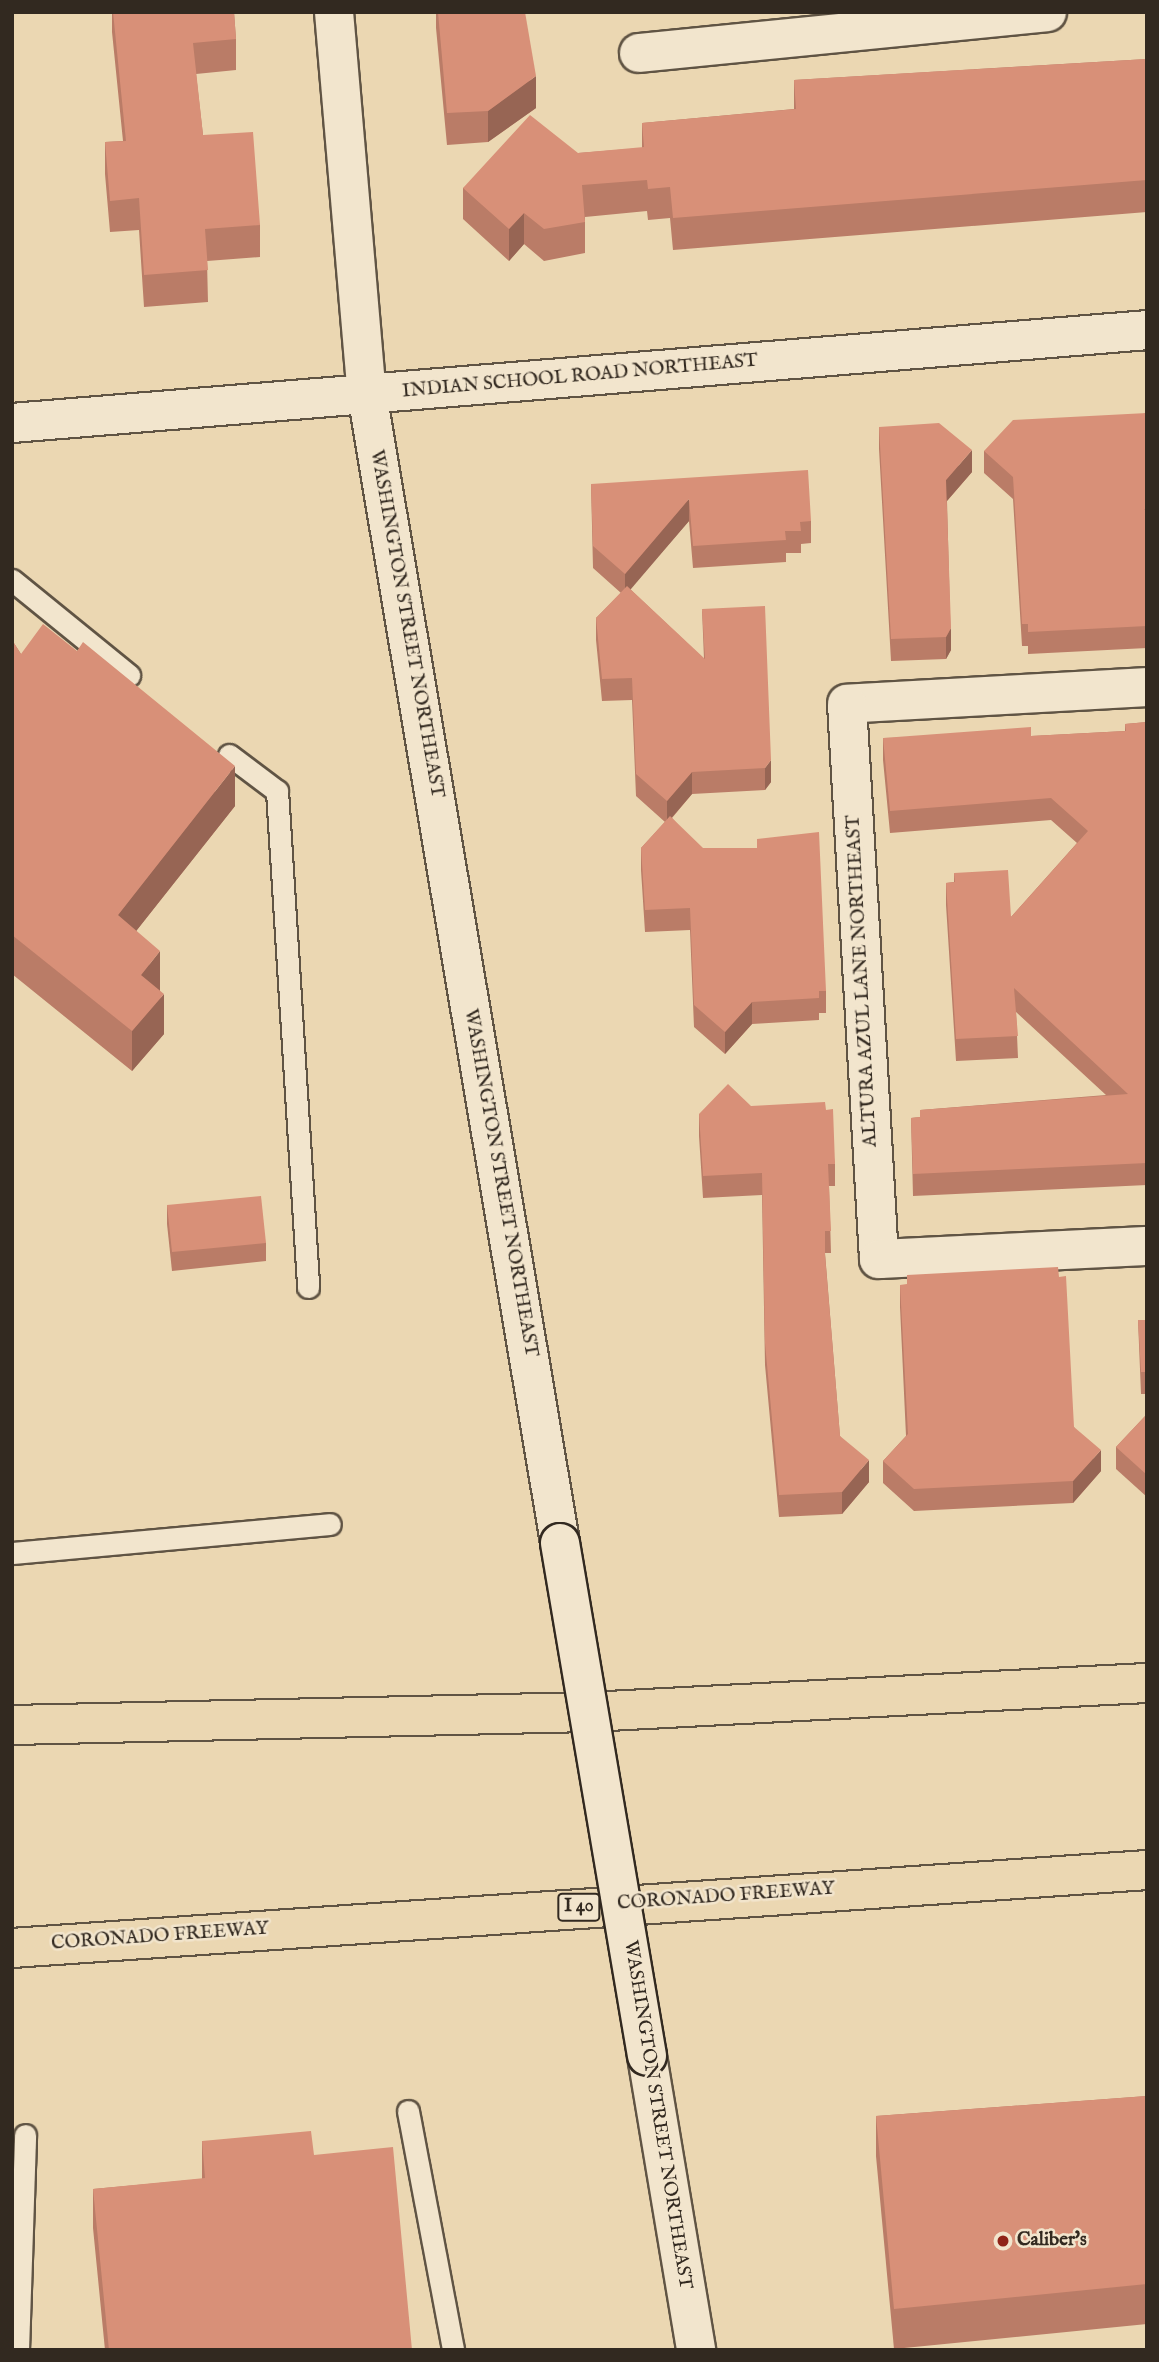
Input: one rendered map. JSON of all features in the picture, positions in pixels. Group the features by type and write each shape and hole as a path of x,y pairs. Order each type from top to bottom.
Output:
{"highway":[{"path":"12,1725 589,1712 1147,1683"},
{"name":"CORONADO FREEWAY","path":"12,1948 1147,1870"}],"street":[{"name":"WASHINGTON STREET NORTHEAST","path":"334,12 367,394 696,2350"},
{"path":"639,53 862,21 1047,12"},
{"name":"INDIAN SCHOOL ROAD NORTHEAST","path":"12,423 1147,330"},
{"name":"ALTURA AZUL LANE NORTHEAST","path":"1147,687 848,704 879,1259 1147,1246"}],"lane":[{"path":"12,580 129,675"},
{"path":"229,755 277,792 308,1287"},
{"path":"12,1553 330,1524"},
{"path":"408,2110 453,2350"},
{"path":"18,2350 25,2135"}],"building":[{"path":"113,12 234,12 236,39 193,43 203,135 253,132 260,225 205,229 208,270 144,275 139,198 110,201 105,142 126,141"},
{"path":"438,12 525,12 536,76 488,111 447,113"},
{"path":"1147,59 1147,180 673,218 670,187 648,189 647,180 582,185 585,222 544,229 524,213 509,229 463,188 530,115 578,153 644,147 642,123 796,109 794,80"},
{"path":"1147,413 1147,507 1144,510 1147,510 1147,626 1028,632 1028,624 1022,624 1013,477 984,451 1013,420"},
{"path":"939,423 972,450 946,480 951,628 946,637 891,639 879,427"},
{"path":"808,470 811,521 800,522 801,531 785,531 786,540 693,546 689,499 625,574 593,546 591,484"},
{"path":"627,586 705,659 702,609 765,606 771,760 765,768 692,772 667,801 636,774 632,678 602,679 596,618"},
{"path":"43,624 77,651 83,642 235,766 118,915 160,951 141,975 164,994 132,1031 12,935 12,640 21,654"},
{"path":"1147,722 1147,1163 913,1174 911,1118 920,1117 920,1110 1128,1094 1014,988 1018,1036 956,1039 946,883 955,882 954,873 1008,870 1011,917 1088,831 1051,798 890,811 883,738 1031,727 1031,736 1126,731 1125,724"},
{"path":"670,816 703,848 757,848 757,839 819,832 826,991 819,991 819,998 752,1002 725,1032 694,1005 690,908 645,910 641,848"},
{"path":"728,1084 751,1106 825,1102 826,1110 833,1109 835,1164 828,1164 831,1231 825,1231 825,1255 840,1436 869,1460 842,1492 779,1495 765,1343 762,1173 703,1176 699,1114"},
{"path":"261,1196 266,1243 172,1252 167,1205"},
{"path":"1058,1267 1059,1277 1066,1276 1074,1427 1101,1450 1073,1481 914,1489 883,1461 908,1434 900,1285 907,1284 907,1275"},
{"path":"1145,1310 1147,1372 1141,1372 1138,1320 1145,1320"},
{"path":"1147,1414 1147,1475 1116,1447"},
{"name":"Caliber's","path":"1147,2096 1147,2284 894,2309 876,2116"},
{"path":"311,2131 314,2155 393,2147 412,2350 109,2350 93,2189 205,2178 202,2141"}],"place":[{"name":"Caliber's","path":"1003,2241"}]}
